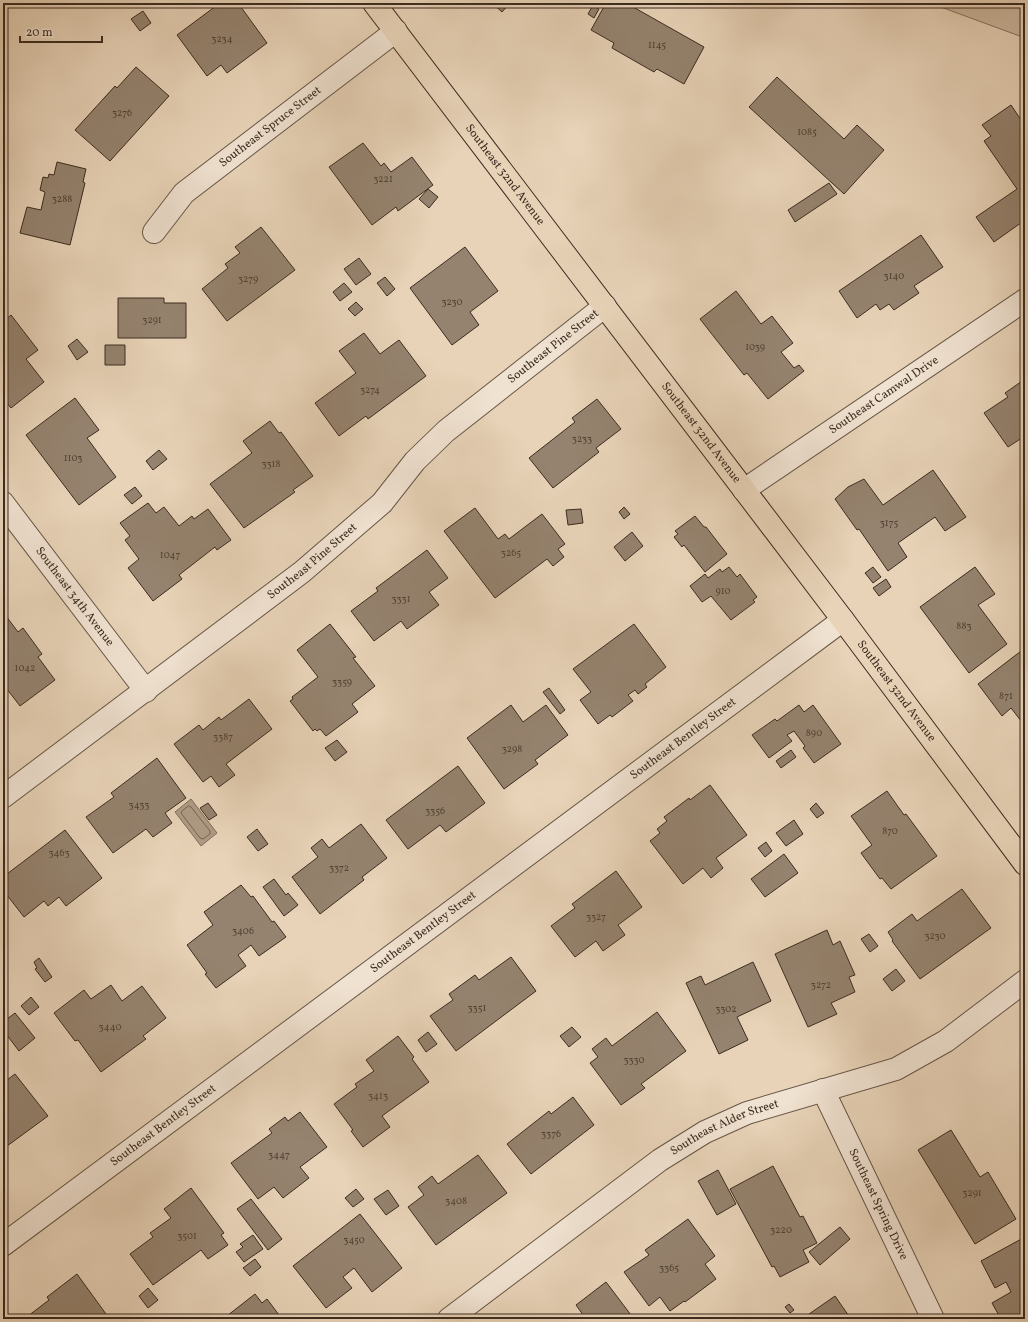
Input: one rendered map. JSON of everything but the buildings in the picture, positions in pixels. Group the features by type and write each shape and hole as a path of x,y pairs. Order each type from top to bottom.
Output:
{"main road":[{"name":"Southeast 32nd Avenue","path":"374,3 843,620 1025,864"}],"street":[{"name":"Southeast Spruce Street","path":"154,232 184,194 396,31"},
{"name":"Southeast Camwal Drive","path":"744,490 1025,300"},
{"name":"Southeast Pine Street","path":"3,797 146,691 302,572 382,503 415,460 446,431 605,306"},
{"name":"Southeast 34th Avenue","path":"3,503 146,691"},
{"name":"Southeast Bentley Street","path":"3,1245 843,620"},
{"name":"Southeast Alder Street","path":"449,1319 660,1160 705,1132 748,1113 896,1068 946,1041 1025,981"},
{"name":"Southeast Spring Drive","path":"823,1090 933,1319"}],"shaded area":[{"path":"930,3 1025,3 1025,38"}],"water":[{"path":"191,799 217,833 201,846 175,812"}]}
